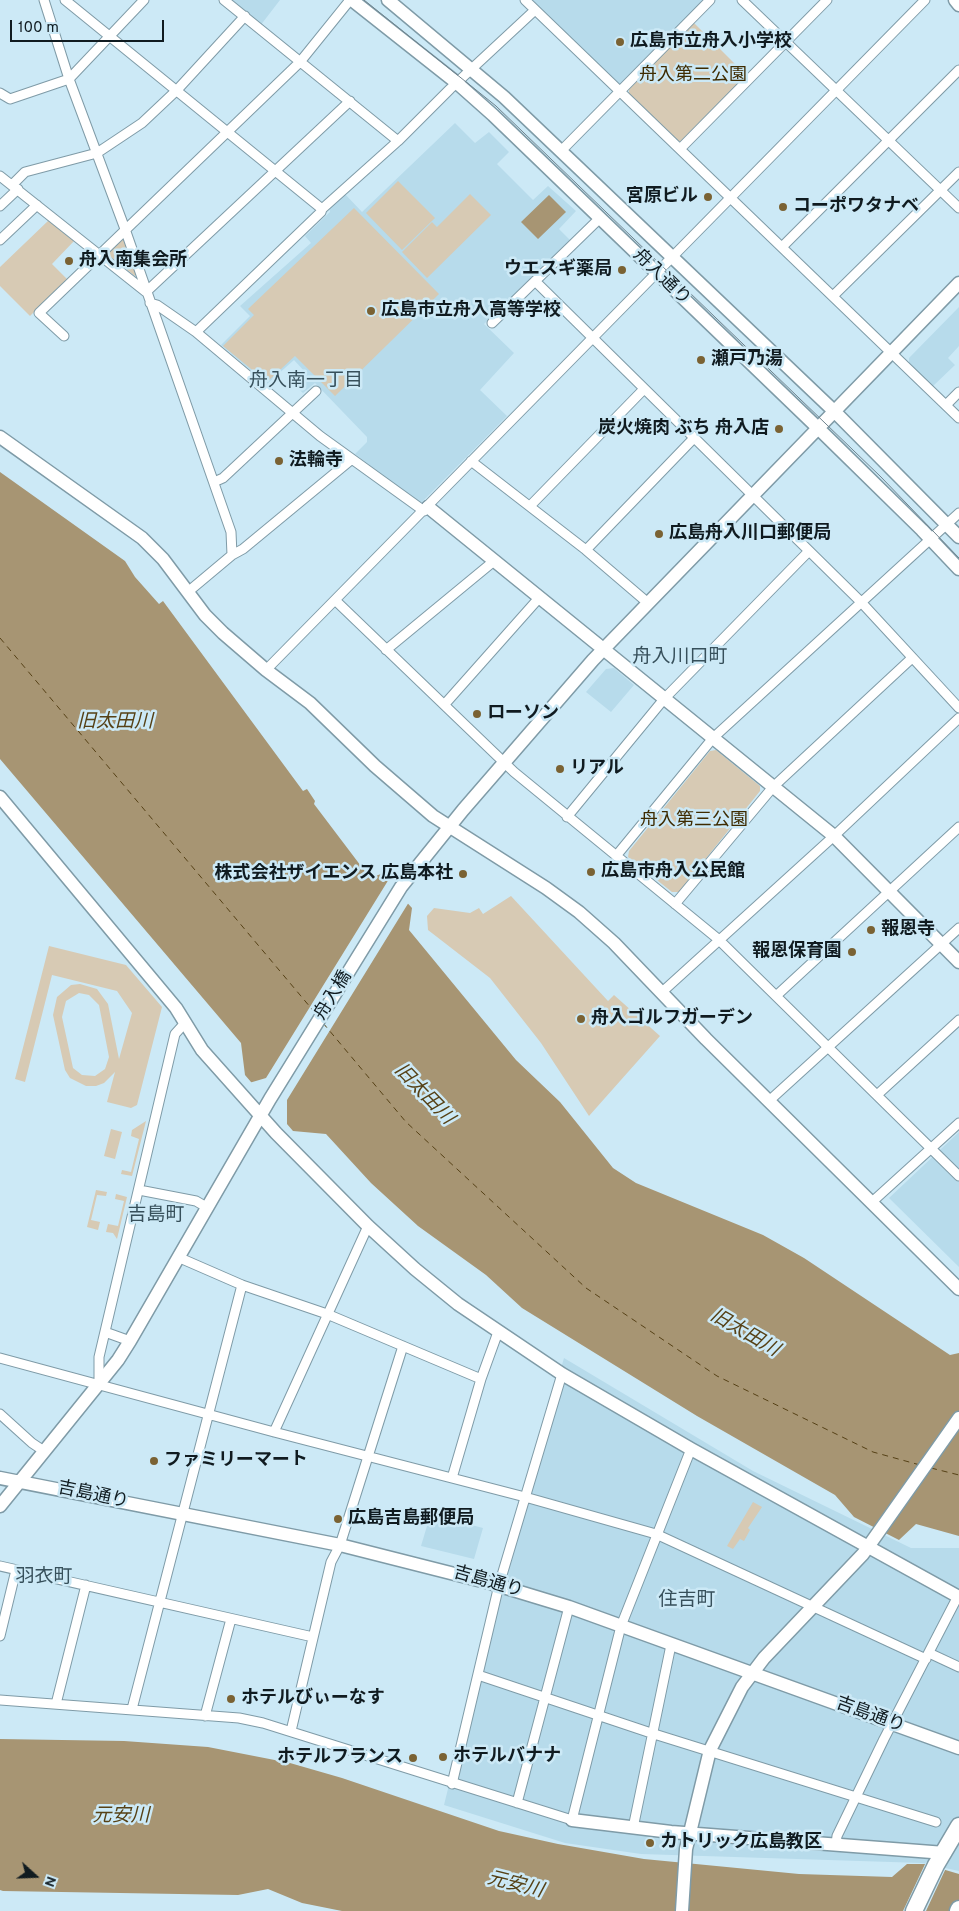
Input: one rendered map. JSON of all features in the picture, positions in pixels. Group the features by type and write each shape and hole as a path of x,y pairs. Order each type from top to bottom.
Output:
{"highway":[{"path":"914,1911 959,1826"}],"street":[{"path":"44,0 69,79 126,229 146,292 231,532 232,554"},
{"path":"66,0 322,209"},
{"path":"1,96 10,99 69,79 144,0"},
{"path":"224,0 398,141"},
{"path":"64,336 39,313 300,62 351,0"},
{"name":"舟入通り","path":"351,0 457,83 548,166 656,274 931,538 959,570"},
{"name":"舟入通り","path":"388,0 472,69 673,256 835,412 959,537"},
{"path":"524,0 959,418"},
{"path":"561,151 710,0"},
{"path":"742,0 959,208"},
{"path":"680,149 827,0"},
{"path":"266,670 336,601 471,461 925,0"},
{"path":"955,0 959,5"},
{"path":"196,332 322,209 398,141 535,10"},
{"path":"0,206 25,172 97,153 142,123 176,90 245,16"},
{"path":"782,247 959,70"},
{"path":"146,292 350,102"},
{"path":"833,296 959,172"},
{"path":"0,176 146,292"},
{"path":"0,240 36,205"},
{"path":"492,323 600,218"},
{"path":"535,281 861,602 959,708"},
{"name":"舟入橋","path":"0,1506 22,1481 130,1341 180,1258 267,1104 401,888 450,827 604,649 959,283"},
{"path":"150,303 157,305 196,332 320,436 426,509 494,561 834,836 959,962"},
{"path":"530,506 644,389"},
{"path":"214,482 222,478 316,391"},
{"path":"946,405 959,392"},
{"path":"0,438 142,538 189,591 205,615 223,633 266,670 310,703 375,766 433,816 546,888 579,912 614,943 661,993 959,1289"},
{"path":"586,550 694,438"},
{"path":"189,591 232,554 243,550 352,459"},
{"path":"471,461 586,550 648,604"},
{"path":"616,856 713,738 959,513"},
{"path":"568,816 664,699 809,551"},
{"path":"386,650 494,561"},
{"path":"444,705 539,598"},
{"path":"336,601 504,764 718,939 959,1176"},
{"path":"675,904 773,787 912,658"},
{"path":"661,993 718,939 834,836 959,718"},
{"path":"0,797 176,1008 202,1050 261,1116 368,1226 414,1269 458,1304 562,1374 691,1449 958,1597 856,1796 837,1836 836,1844"},
{"path":"776,996 959,827"},
{"path":"770,1100 959,928"},
{"path":"877,1095 959,1020"},
{"path":"99,1383 99,1357 140,1190 174,1034 185,1023"},
{"path":"872,1202 959,1123"},
{"path":"140,1190 196,1201 208,1208"},
{"path":"274,1432 368,1226"},
{"path":"180,1258 242,1285 327,1314 481,1379"},
{"path":"132,1709 242,1285"},
{"path":"105,1332 130,1341"},
{"path":"452,1478 481,1379 498,1332"},
{"path":"291,1731 331,1562 340,1545 403,1346"},
{"path":"0,1358 99,1383 368,1457 525,1497 656,1534 813,1606 927,1656 959,1667"},
{"path":"452,1784 499,1585 562,1374"},
{"path":"0,1414 32,1444 44,1451"},
{"path":"682,1911 689,1833 710,1750 750,1673 869,1547 959,1418"},
{"path":"572,1820 620,1626 691,1449"},
{"name":"吉島通り","path":"0,1478 340,1545 443,1569 569,1608 959,1748"},
{"path":"0,1566 312,1638"},
{"path":"0,1636 16,1570"},
{"path":"56,1704 86,1585"},
{"path":"517,1803 569,1608"},
{"path":"205,1716 231,1619"},
{"path":"633,1828 671,1645"},
{"path":"478,1675 652,1733 936,1822"},
{"path":"0,1700 132,1709 255,1721 572,1820 633,1828 836,1844 940,1859"}],"shaded area":[{"path":"229,0 280,0 260,26"},
{"name":"広島市立舟入小学校","path":"532,0 705,0 623,84 619,85"},
{"name":"広島市立舟入高等学校","path":"455,123 475,143 489,132 509,152 497,164 533,200 548,186 576,211 559,229 570,240 484,324 514,353 480,390 507,416 422,502 418,502 355,454 367,442 367,437 315,383 303,393 293,384 305,372 294,360 267,384 221,345 250,316 240,306 311,243 305,236 330,212 329,206 344,193 362,212"},
{"path":"959,307 959,346 948,358 955,365 932,387 909,364 909,358"},
{"path":"614,668 634,685 611,712 586,692 606,669"},
{"path":"959,1132 959,1267 889,1198"},
{"path":"564,1358 753,1471 911,1548 959,1548 959,1871 922,1863 641,1854 565,1843 444,1805 498,1586"},
{"path":"433,1506 447,1509 445,1518 483,1528 474,1559 421,1546"}],"green space":[{"name":"舟入第二公園","path":"693,22 747,76 684,141 677,141 629,94 629,88"},
{"path":"398,181 435,218 402,250 366,213"},
{"path":"470,194 491,215 427,278 402,252 432,222 437,227"},
{"path":"354,208 439,294 335,396 295,356 267,382 223,346 254,315 248,309"},
{"path":"49,220 75,240 52,264 67,279 30,316 0,286 0,267"},
{"path":"121,239 124,240 137,274 135,276 107,253"},
{"name":"舟入第三公園","path":"716,750 760,786 760,791 679,892 672,892 628,857 629,851 710,751"},
{"name":"舟入ゴルフガーデン","path":"511,896 608,1001 614,995 660,1036 589,1116 541,1043 490,978 428,930 427,916 434,908 470,913 479,908 483,914"},
{"path":"49,946 126,965 162,1007 137,1105 131,1108 107,1102 115,1072 104,1083 96,1086 86,1086 70,1078 65,1070 53,1015 57,997 71,985 80,984 97,989 108,1004 119,1059 132,1013 117,991 52,975 25,1082 15,1079","holes":["79,993 89,995 99,1005 109,1057 105,1069 95,1076 82,1075 73,1068 62,1017 66,1001"]},
{"path":"146,1121 132,1176 121,1174 122,1170 131,1172 139,1139 131,1136 132,1130"},
{"path":"111,1129 122,1132 115,1159 104,1156"},
{"path":"96,1190 107,1192 106,1196 97,1195 91,1220 100,1222 98,1230 87,1227"},
{"path":"116,1194 127,1197 117,1239 113,1233 106,1232 108,1224 118,1226 124,1201 115,1199"},
{"path":"753,1502 762,1507 748,1528 750,1530 744,1541 740,1539 733,1549 727,1546"}],"water":[{"path":"549,195 566,212 538,239 521,222"},
{"name":"旧太田川","path":"0,472 125,561 135,577 159,604 163,601 303,791 307,789 315,801 314,804 370,878 381,874 412,908 409,930 516,1060 560,1102 613,1168 636,1183 763,1235 804,1258 950,1355 959,1353 959,1536 916,1524 899,1540 854,1517 835,1495 697,1416 522,1308 486,1275 418,1226 371,1183 326,1134 293,1131 245,1075 241,1043 0,759"},
{"name":"元安川","path":"0,1739 124,1741 208,1747 290,1763 342,1778 499,1831 558,1844 644,1859 799,1874 892,1877 907,1864 925,1864 959,1874 959,1911 342,1911 302,1903 268,1889 238,1895 3,1891 0,1890"}],"pier":[{"path":"389,879 409,902 287,1100 287,1125 249,1083 266,1078"},
{"path":"926,1862 946,1868 926,1911 903,1911"}],"ferry route":[{"path":"0,638 316,1014"},
{"path":"323,1023 406,1122 586,1288 717,1376 873,1452 920,1465"},
{"path":"931,1468 959,1475"}],"tram line":[{"path":"364,0 496,106 881,477 959,558"}],"place":[{"name":"広島市立舟入小学校","path":"620,42"},
{"name":"宮原ビル","path":"708,197"},
{"name":"コーポワタナベ","path":"783,207"},
{"name":"舟入南集会所","path":"69,261"},
{"name":"ウエスギ薬局","path":"622,270"},
{"name":"広島市立舟入高等学校","path":"371,311"},
{"name":"瀬戸乃湯","path":"701,360"},
{"name":"炭火焼肉 ぶち 舟入店","path":"779,429"},
{"name":"法輪寺","path":"279,461"},
{"name":"広島舟入川口郵便局","path":"659,534"},
{"name":"ローソン","path":"477,714"},
{"name":"リアル","path":"560,769"},
{"name":"広島市舟入公民館","path":"591,872"},
{"name":"株式会社ザイエンス 広島本社","path":"463,874"},
{"name":"報恩寺","path":"871,930"},
{"name":"報恩保育園","path":"852,952"},
{"name":"舟入ゴルフガーデン","path":"581,1019"},
{"name":"ファミリーマート","path":"154,1461"},
{"name":"広島吉島郵便局","path":"338,1519"},
{"name":"ホテルびぃーなす","path":"231,1699"},
{"name":"ホテルバナナ","path":"443,1757"},
{"name":"ホテルフランス","path":"413,1758"},
{"name":"カトリック広島教区","path":"650,1843"}],"district":[{"name":"舟入南一丁目","path":"306,382"},
{"name":"舟入川口町","path":"680,658"},
{"name":"吉島町","path":"156,1216"},
{"name":"羽衣町","path":"44,1578"},
{"name":"住吉町","path":"687,1601"}]}
